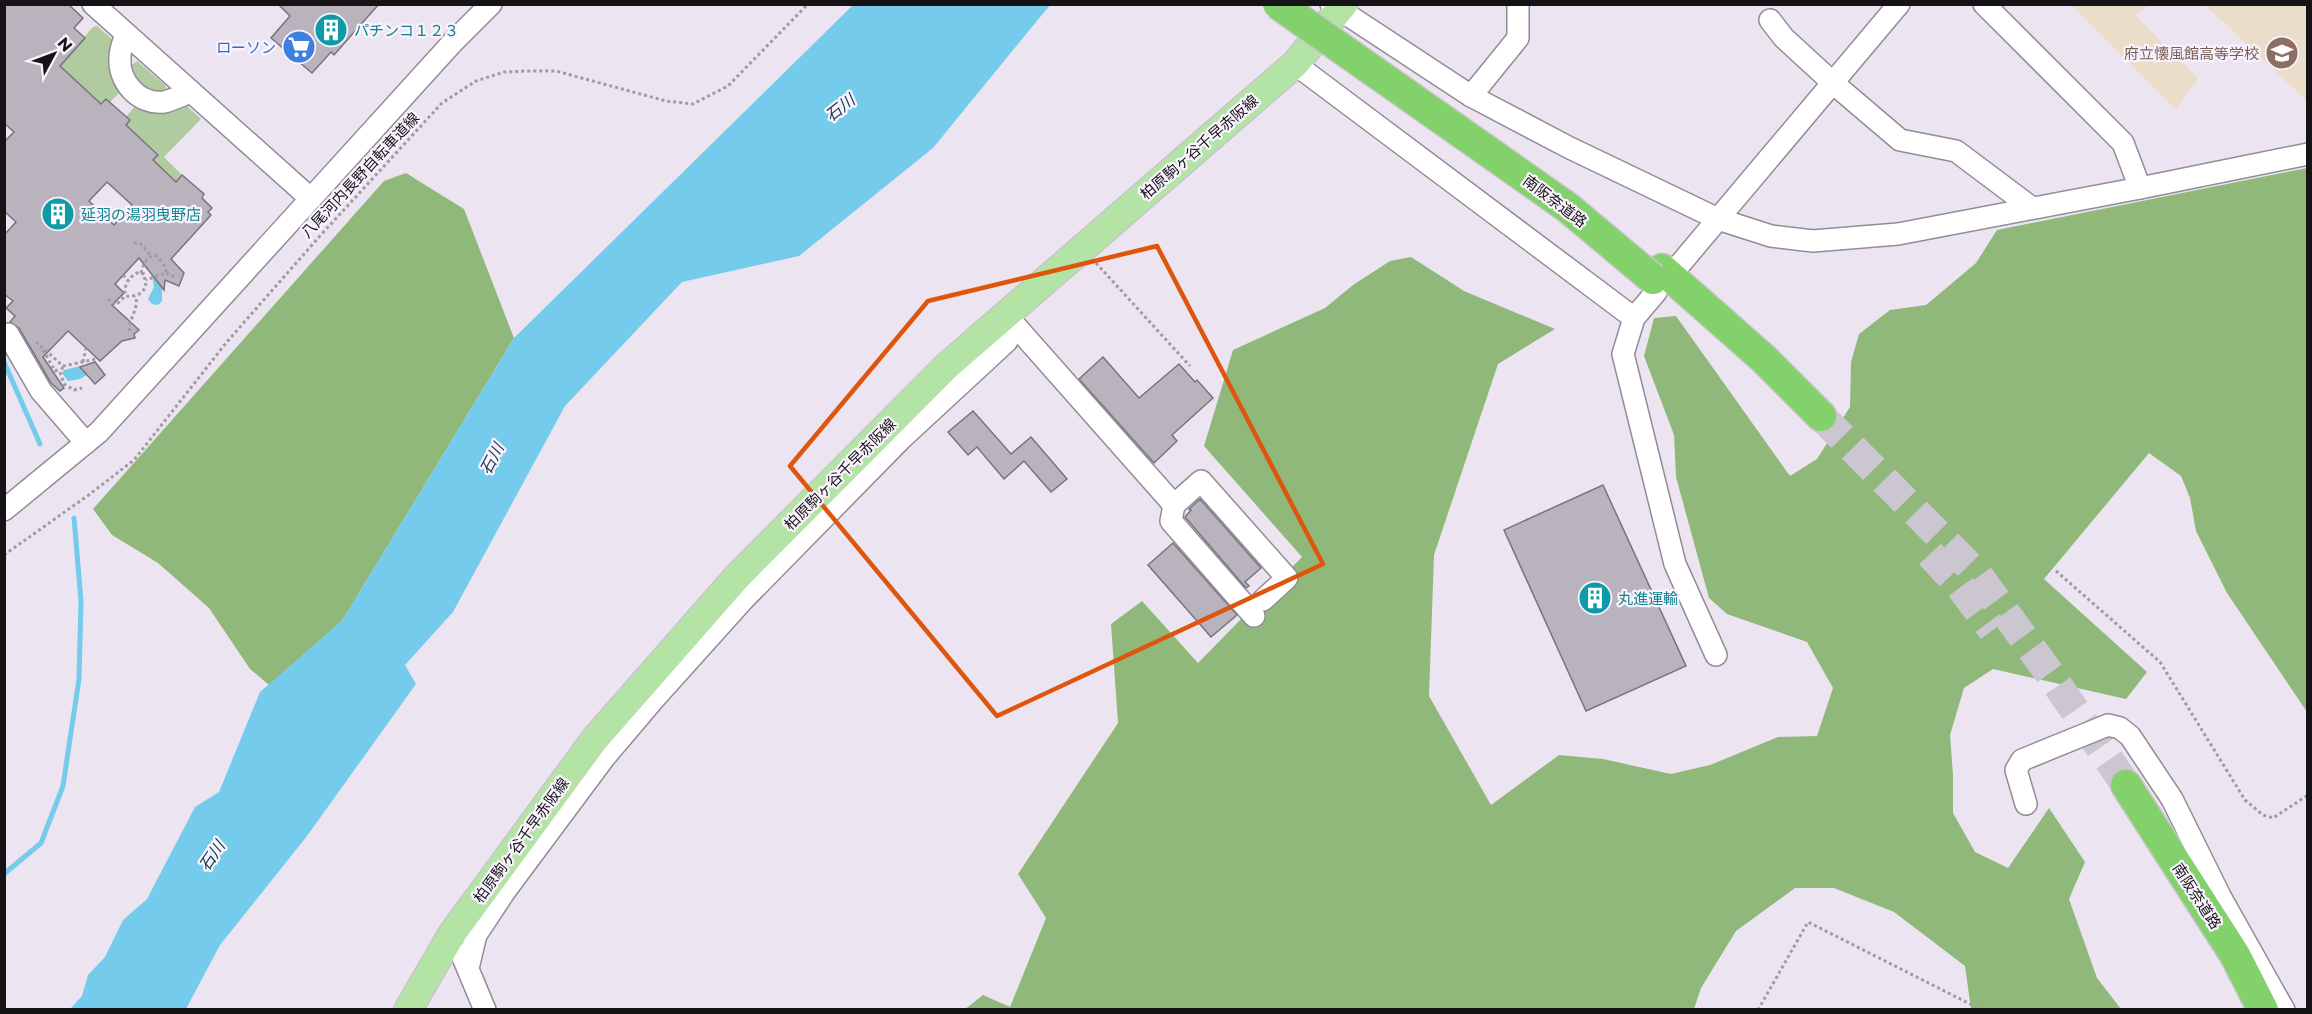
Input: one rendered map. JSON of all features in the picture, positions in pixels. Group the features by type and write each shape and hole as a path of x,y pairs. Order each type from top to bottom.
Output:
{"highway":[{"name":"南阪奈道路","path":"1278,4 1567,207 1662,277 1764,359 1815,421"},
{"name":"南阪奈道路","path":"1300,4 1442,105 1574,193 1662,277"},
{"name":"南阪奈道路","path":"2248,1010 2226,968 2120,788 2235,955 2263,1010"}],"main road":[{"name":"柏原駒ヶ谷千早赤阪線","path":"408,1010 452,934 595,739 737,577 947,366 1295,64 1338,6"}],"street":[{"path":"93,4 310,198"},
{"path":"4,510 99,432 310,198 453,42 491,4"},
{"path":"1471,96 1518,38 1518,4"},
{"path":"1716,655 1675,564 1623,354 1634,318 1662,277 1718,219 1899,4"},
{"path":"1984,4 2123,143 2140,188"},
{"path":"1338,6 1471,96 1570,148 1718,219 1771,236 1813,241 1898,234 2307,154"},
{"path":"1770,20 1784,38 1900,140 1956,151 2032,208"},
{"path":"126,34 120,56 120,69 131,90 148,100 162,102 191,92"},
{"path":"1295,64 1634,318"},
{"path":"999,320 1174,505"},
{"path":"468,968 476,935 540,842 604,758 751,592 901,439 1007,341 999,320"},
{"path":"8,334 41,392 86,443"},
{"path":"1202,481 1287,578 1258,608 1171,521 1174,505 1202,481"},
{"path":"2026,804 2016,770 2022,760 2108,725 2120,728 2130,736 2172,799 2221,898 2284,1010"},
{"path":"452,934 485,1010"}],"path":[{"name":"八尾河内長野自転車道線","path":"4,555 134,460 226,343 442,103 476,81 504,72 527,71 556,72 666,101 693,104 728,86 808,4"},
{"path":"134,243 140,243 151,256 155,255 166,268 166,273"},
{"path":"1081,248 1190,366"},
{"path":"141,273 143,265 151,256"},
{"path":"108,301 116,305 124,296 128,280 133,275 141,273"},
{"path":"124,296 136,296 144,290 146,280 144,274 141,273"},
{"path":"146,280 166,273"},
{"path":"166,273 175,277"},
{"path":"123,275 128,280"},
{"path":"129,331 129,321 137,306 136,296"},
{"path":"32,338 63,366"},
{"path":"41,346 55,371 63,366 96,359"},
{"path":"83,362 86,348"},
{"path":"63,366 60,372 64,384 74,390 82,388"},
{"path":"2056,571 2160,662 2245,800 2263,815 2273,818 2307,795"},
{"path":"1758,1010 1808,922 1982,1010"}],"highlighted area":[{"path":"1157,246 1323,564 997,716 790,466 928,301"}],"shaded area":[{"name":"府立懐風館高等学校","path":"2071,5 2149,5 2135,15 2198,79 2176,110"},
{"name":"府立懐風館高等学校","path":"2205,5 2307,5 2307,101"}],"green space":[{"path":"97,26 114,41 110,68 120,92 110,102 106,99 101,104 43,84 93,27"},
{"path":"137,61 166,86 165,93 153,92 142,86 133,71 132,65"},
{"path":"136,105 161,113 187,106 201,119 164,157 182,175 176,182 149,164 158,154 126,125 130,120 126,117"},
{"path":"2307,168 2307,712 2227,593 2196,531 2190,498 2181,476 2149,453 2044,579 2147,672 2126,699 1993,669 1964,688 1950,735 1953,813 1975,852 2008,868 2049,808 2085,862 2069,899 2097,978 2121,1009 1971,1009 1965,966 1894,912 1834,888 1795,888 1736,931 1701,988 1694,1009 964,1010 983,995 1010,1007 1046,918 1018,874 1118,723 1111,624 1142,601 1198,663 1302,557 1204,446 1233,350 1325,308 1353,285 1390,261 1411,257 1464,291 1555,329 1498,364 1434,555 1429,696 1491,805 1559,755 1603,759 1671,774 1710,765 1778,737 1817,736 1833,688 1807,642 1727,614 1709,598 1676,477 1674,435 1644,356 1654,318 1676,316 1790,476 1817,459 1850,407 1851,362 1859,334 1890,310 1926,305 1976,263 1997,230"},
{"path":"406,173 464,209 514,338 342,621 269,685 250,669 209,608 158,563 112,535 93,509 384,181"}],"water":[{"name":"石川","path":"853,5 1050,5 933,148 799,256 682,282 565,406 453,612 405,665 416,684 307,836 220,945 186,1009 70,1009 82,996 88,975 105,957 123,920 147,899 195,807 219,792 260,692 342,621 514,338"},
{"path":"160,272 158,282 162,288 162,301 158,305 152,304 148,299 154,287 152,273"},
{"path":"84,365 88,374 81,378 68,381 62,373 64,370"}],"building":[{"name":"延羽の湯羽曳野店","path":"4,4 68,4 83,18 74,28 85,38 60,66 101,104 106,99 130,120 126,125 158,155 153,160 176,182 182,175 204,194 202,198 212,208 208,212 211,215 171,259 184,273 179,286 165,280 164,290 139,258 115,284 124,293 112,305 139,330 134,334 135,338 122,341 100,361 68,331 43,357 64,388 60,391 51,383 19,328 10,322 15,316 6,308 13,301 4,294 4,235 16,222 4,211 4,142 14,132 4,123","holes":["107,182 132,205 114,225 89,201"]},
{"name":"パチンコ１２３","path":"278,4 379,4 334,55 331,52 312,73 271,38 290,16"},
{"path":"1103,357 1139,398 1179,364 1213,398 1172,435 1177,441 1154,463 1079,379"},
{"path":"95,362 105,375 95,384 80,367"},
{"path":"973,411 1011,454 1031,437 1067,479 1051,492 1024,461 1004,479 977,447 968,455 948,432"},
{"name":"丸進運輸","path":"1603,485 1686,666 1586,711 1504,530"},
{"path":"1200,499 1261,568 1245,582 1249,586 1246,588 1185,517 1191,510 1189,509"},
{"path":"1173,543 1237,615 1211,637 1148,565"}],"waterway":[{"path":"4,362 40,444"},
{"path":"4,874 41,843 63,786 79,679 81,601 74,518"}],"tunnel":[{"path":"1821,416 1977,574 2052,677 2126,785"},
{"path":"1930,554 1960,586 1993,630"}],"place":[{"name":"パチンコ１２３","path":"331,30"},
{"name":"ローソン","path":"299,47"},
{"name":"府立懐風館高等学校","path":"2282,53"},
{"name":"延羽の湯羽曳野店","path":"58,214"},
{"name":"丸進運輸","path":"1595,598"}]}
